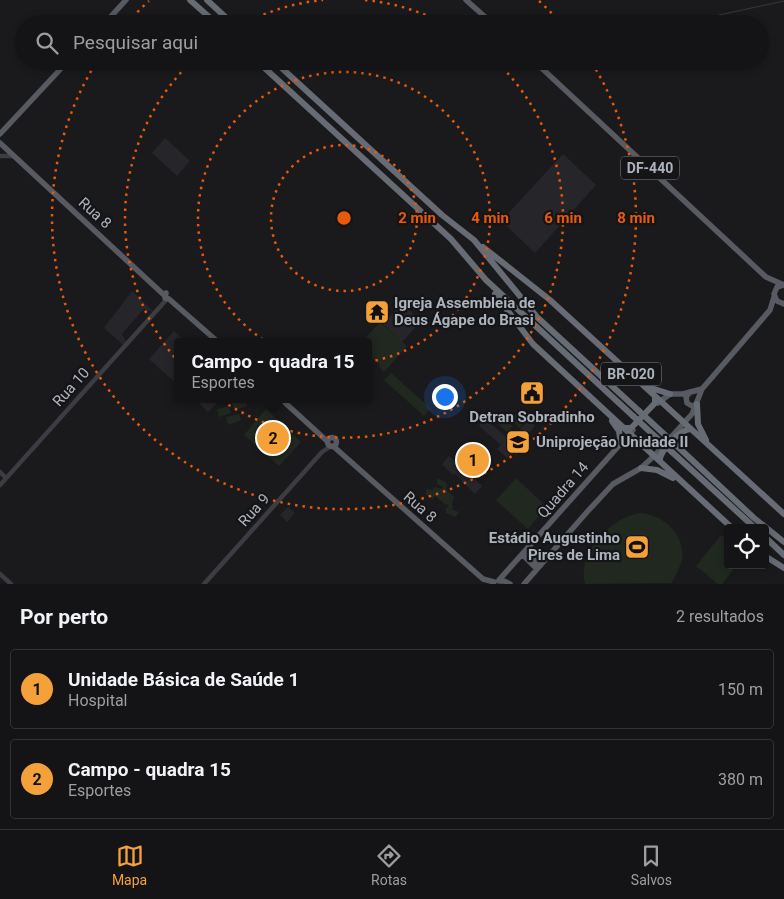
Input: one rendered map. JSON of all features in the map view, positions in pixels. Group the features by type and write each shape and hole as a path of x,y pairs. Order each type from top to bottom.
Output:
{"highway":[{"path":"190,0 207,15"},
{"path":"207,0 223,15"},
{"name":"BR-020","path":"267,70 451,239 486,280 533,344 728,524"},
{"path":"272,76 273,70"},
{"name":"BR-020","path":"283,70 442,215 550,300 784,514"},
{"name":"BR-020","path":"474,240 537,317 754,518 784,542"},
{"name":"BR-020","path":"486,280 751,524"},
{"path":"641,383 660,392 670,394"},
{"path":"587,395 613,422 619,431 621,445"},
{"path":"624,428 634,426 659,401"},
{"path":"697,404 697,418 700,430 713,449"},
{"path":"657,459 677,436 685,429 691,429"},
{"path":"641,468 657,470 667,474 696,495"},
{"path":"769,541 784,554"},
{"path":"769,559 784,568"}],"main road":[{"path":"112,15 126,0"},
{"path":"466,0 483,15"},
{"path":"0,134 60,70"},
{"name":"DF-440","path":"544,70 766,277 784,285"},
{"name":"Rua 8","path":"1,145 213,338"},
{"name":"DF-440","path":"766,277 777,301 783,304"},
{"name":"DF-440","path":"774,295 777,287 784,285"},
{"path":"770,310 774,295"},
{"path":"524,584 612,484 657,459 684,423 694,413 702,389 770,310 783,304"},
{"path":"670,394 702,389"},
{"path":"690,392 686,398 687,403 692,406 697,404"},
{"name":"Quadra 14","path":"495,582 524,554 659,401 670,394"},
{"path":"285,403 331,443"},
{"name":"Rua 8","path":"331,443 394,502 484,581 495,582 504,580 510,584"},
{"path":"524,554 539,567"}],"street":[{"path":"0,155 4,151 1,145"},
{"path":"0,155 12,156"},
{"name":"Rua 10","path":"0,485 160,306 166,295"},
{"name":"Rua 9","path":"204,584 331,443"},
{"path":"0,472 6,478"},
{"path":"0,574 11,584"}],"shaded area":[{"path":"165,138 190,161 177,176 152,153"},
{"path":"563,154 596,185 535,253 501,221"},
{"path":"132,291 155,313 144,309 122,334 127,344 124,346 104,328"},
{"path":"402,303 421,321 402,342 383,324"},
{"path":"380,322 407,346 384,372 379,367 380,365 372,358 372,338 366,338"},
{"path":"174,331 181,338 174,338 174,381 149,359"},
{"path":"391,373 430,408 424,416 384,380"},
{"path":"198,403 216,403 208,412"},
{"path":"232,403 246,403 247,406 234,410"},
{"path":"229,406 231,413 219,417 217,409"},
{"path":"266,409 301,442 279,466 244,435"},
{"path":"492,411 497,416 491,424 512,442 522,432 520,429 529,420 535,426 507,458 497,449 501,445 479,426"},
{"path":"239,414 241,420 228,425 226,417"},
{"path":"516,414 525,422 520,428 510,420"},
{"path":"501,415 513,426 507,432 495,421"},
{"path":"449,456 459,465 457,467 458,470 469,479 472,476 482,486 475,494 442,464"},
{"path":"437,478 447,483 446,489 454,497 452,505 454,508 451,509 459,512 455,517 446,513 449,504 446,505 435,496 433,499 425,494 427,489 433,490 436,487 442,489 443,487 437,484"},
{"path":"516,478 547,507 528,529 496,500"},
{"path":"288,507 295,513 287,522 280,515"},
{"name":"Estádio Augustinho Pires de Lima","path":"639,513 648,514 664,521 676,533 680,541 682,558 672,583 585,584 586,560 598,539 617,522"},
{"path":"721,535 724,537 724,569 734,569 722,584 718,584 696,566"}],"waterway":[{"path":"719,15 784,1"}],"place":[{"name":"Igreja Assembleia de Deus Ágape do Brasi","path":"377,312"},
{"name":"Detran Sobradinho","path":"532,393"},
{"name":"Campo - quadra 15","path":"273,438"},
{"name":"Uniprojeção Unidade II","path":"518,442"},
{"name":"Unidade Básica de Saúde 1","path":"473,460"},
{"name":"Estádio Augustinho Pires de Lima","path":"637,547"}]}
